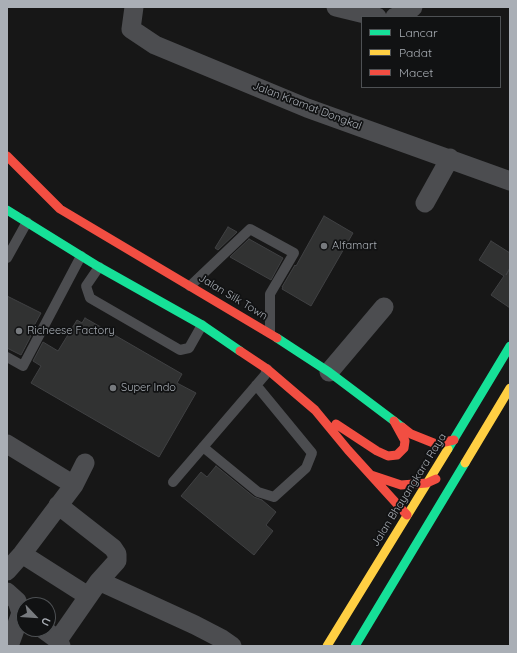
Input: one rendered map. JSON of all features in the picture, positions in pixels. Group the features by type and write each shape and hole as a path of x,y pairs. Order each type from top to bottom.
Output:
{"main road":[{"name":"Jalan Silk Town","path":"7,156 60,209 270,333 329,372 411,434 436,444 454,440"},
{"path":"8,213 27,222 99,267 202,325 267,368 315,410 377,451 388,456 397,455 404,448 405,441 394,421"},
{"name":"Jalan Bhayangkara Raya","path":"327,646 510,346"},
{"path":"355,646 510,388"},
{"path":"315,410 370,475 407,515"},
{"path":"370,475 401,485 427,483 460,471"}],"street":[{"name":"Jalan Kramat Dongkal","path":"134,7 131,30 155,45 307,108 510,180"},
{"path":"336,7 373,16"},
{"path":"425,203 450,158"},
{"path":"329,372 384,307"},
{"path":"7,444 74,485"},
{"path":"7,571 22,554 74,485 85,463"},
{"path":"54,638 99,581 117,561 117,554 113,548 58,505"},
{"path":"22,554 88,596"},
{"path":"99,581 195,625 232,646"},
{"path":"7,592 16,600"},
{"path":"9,646 16,629"}],"lane":[{"path":"7,258 27,222"},
{"path":"190,286 250,229 294,253 270,294 270,333"},
{"path":"7,357 23,366 81,256"},
{"path":"99,267 86,286 90,298 180,350 189,348 202,325"},
{"path":"173,482 265,375 267,368"},
{"path":"203,447 258,492 274,497 306,468 312,452 256,385"}],"building":[{"path":"324,216 353,233 311,306 282,289 282,287 295,265 296,266"},
{"path":"228,227 237,232 218,250 215,248"},
{"path":"249,239 283,258 271,280 230,257"},
{"path":"491,241 510,253 510,308 491,295 504,276 479,260"},
{"name":"Richeese Factory","path":"7,296 41,313 29,335 31,336 21,355 7,348"},
{"name":"Super Indo","path":"85,318 182,374 177,383 196,393 159,457 31,383 41,366 33,361 43,342 58,351 77,320 82,323"},
{"path":"216,466 254,497 262,500 276,512 266,525 273,531 254,555 181,496 201,472 207,477"}],"traffic: fast":[{"path":"7,210 99,267 202,325 240,351"},
{"path":"277,338 329,372 402,427"},
{"path":"448,449 510,346"},
{"path":"355,646 465,463"}],"traffic: slow":[{"path":"465,463 510,388"},
{"path":"327,646 448,449"}],"traffic: jam":[{"path":"7,156 60,209 277,338"},
{"path":"240,351 267,369 315,410 348,450 407,515"},
{"path":"336,424 377,451 388,456 397,455 404,448 405,441 394,421"},
{"path":"402,427 411,434 436,444 454,440"},
{"path":"371,475 401,485 427,483 436,479"}],"place":[{"name":"Alfamart","path":"324,246"},
{"name":"Richeese Factory","path":"19,331"},
{"name":"Super Indo","path":"113,388"}]}
